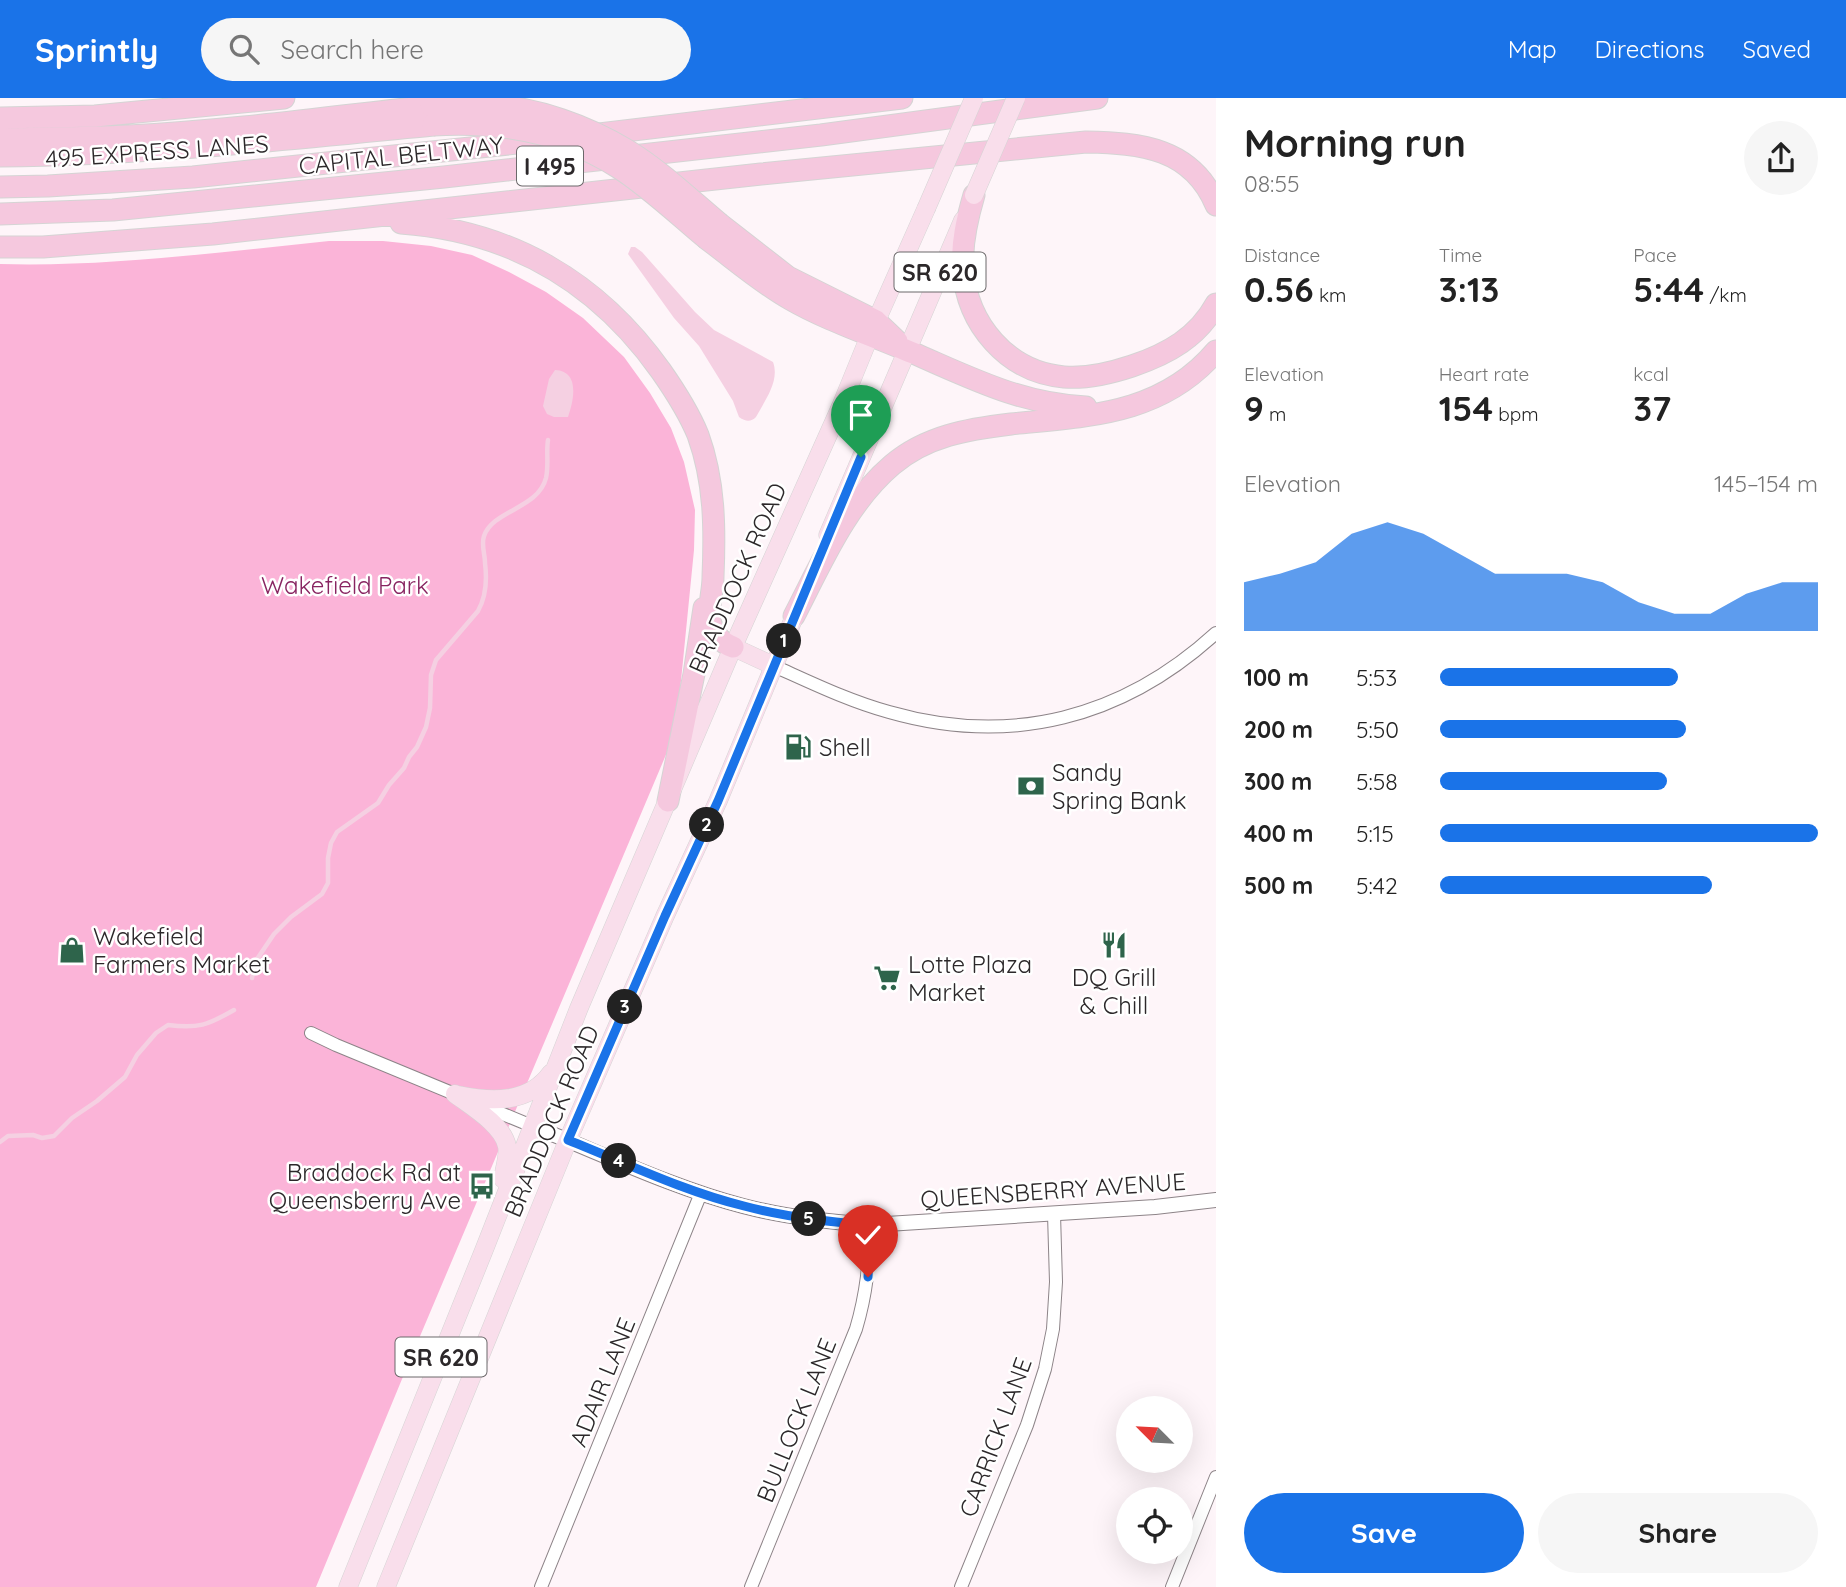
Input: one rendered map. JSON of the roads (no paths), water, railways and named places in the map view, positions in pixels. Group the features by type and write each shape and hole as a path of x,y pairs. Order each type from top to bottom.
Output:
{"highway":[{"name":"495 EXPRESS LANES","path":"0,118 122,114 284,98"},
{"name":"495 EXPRESS LANES","path":"0,187 118,183 251,171 656,128 902,98"},
{"name":"CAPITAL BELTWAY","path":"0,214 126,209 472,174 821,135 1097,98"},
{"path":"0,156 50,156 215,145 432,116"},
{"path":"0,139 129,136 281,123 432,116 462,123 491,124 524,130 587,151 618,167 713,231 757,277 792,300 873,328 906,350 999,390 1033,400 1097,408 1147,402"},
{"path":"0,247 132,242 1086,142 1138,145 1161,151 1181,161 1198,175 1212,194 1216,205"},
{"path":"974,195 962,256 964,278 973,313 992,341 1004,352 1031,368 1055,375 1082,377 1142,363 1182,343 1200,328 1216,304"},
{"path":"301,225 382,222 427,225 468,233 511,248 548,266 583,288 615,316 649,354 676,392 697,434 710,475 715,518 710,618 713,631 733,647"},
{"path":"794,616 848,518 869,489 908,453 954,433 1093,415 1147,402 1188,379 1216,351"},
{"path":"668,800 694,674 714,550"}],"main road":[{"name":"BRADDOCK ROAD","path":"348,1587 556,1065 733,647 838,414 974,98"},
{"name":"BRADDOCK ROAD","path":"386,1587 568,1140 718,801 906,350 1016,98"},
{"path":"733,647 774,666"},
{"path":"455,1094 479,1100 505,1100 538,1087 556,1065"},
{"path":"455,1094 489,1120 504,1137 508,1147 498,1214"}],"street":[{"path":"774,666 891,713 959,724 1026,724 1057,720 1120,698 1175,667 1216,633"},
{"path":"311,1033 532,1126"},
{"name":"QUEENSBERRY AVENUE","path":"532,1126 701,1193 788,1216 833,1222 871,1225 1155,1207 1216,1200"},
{"name":"ADAIR LANE","path":"541,1587 701,1193"},
{"name":"CARRICK LANE","path":"961,1587 1027,1425 1043,1376 1052,1329 1056,1282 1054,1214"},
{"name":"BULLOCK LANE","path":"751,1587 856,1329 868,1277 871,1225"},
{"path":"1172,1587 1212,1499 1216,1477"}],"waterway":[{"path":"252,978 255,962 274,934 291,917 322,894 328,883 328,858 337,832 378,803 417,747 426,727 430,708 431,675 436,660 478,611 483,600 486,582 484,536 496,520 525,503 541,488 547,473 548,440"},
{"path":"0,1142 8,1136 54,1136 72,1118 125,1077 137,1055 156,1033 168,1025 202,1025 234,1010"}],"place":[{"name":"Shell","path":"798,747"},
{"name":"Sandy Spring Bank","path":"1031,786"},
{"name":"DQ Grill & Chill","path":"1114,945"},
{"name":"Wakefield Farmers Market","path":"72,950"},
{"name":"Lotte Plaza Market","path":"887,978"},
{"name":"Braddock Rd at Queensberry Ave","path":"482,1186"}],"park label":[{"name":"Wakefield Park","path":"345,585"}]}
